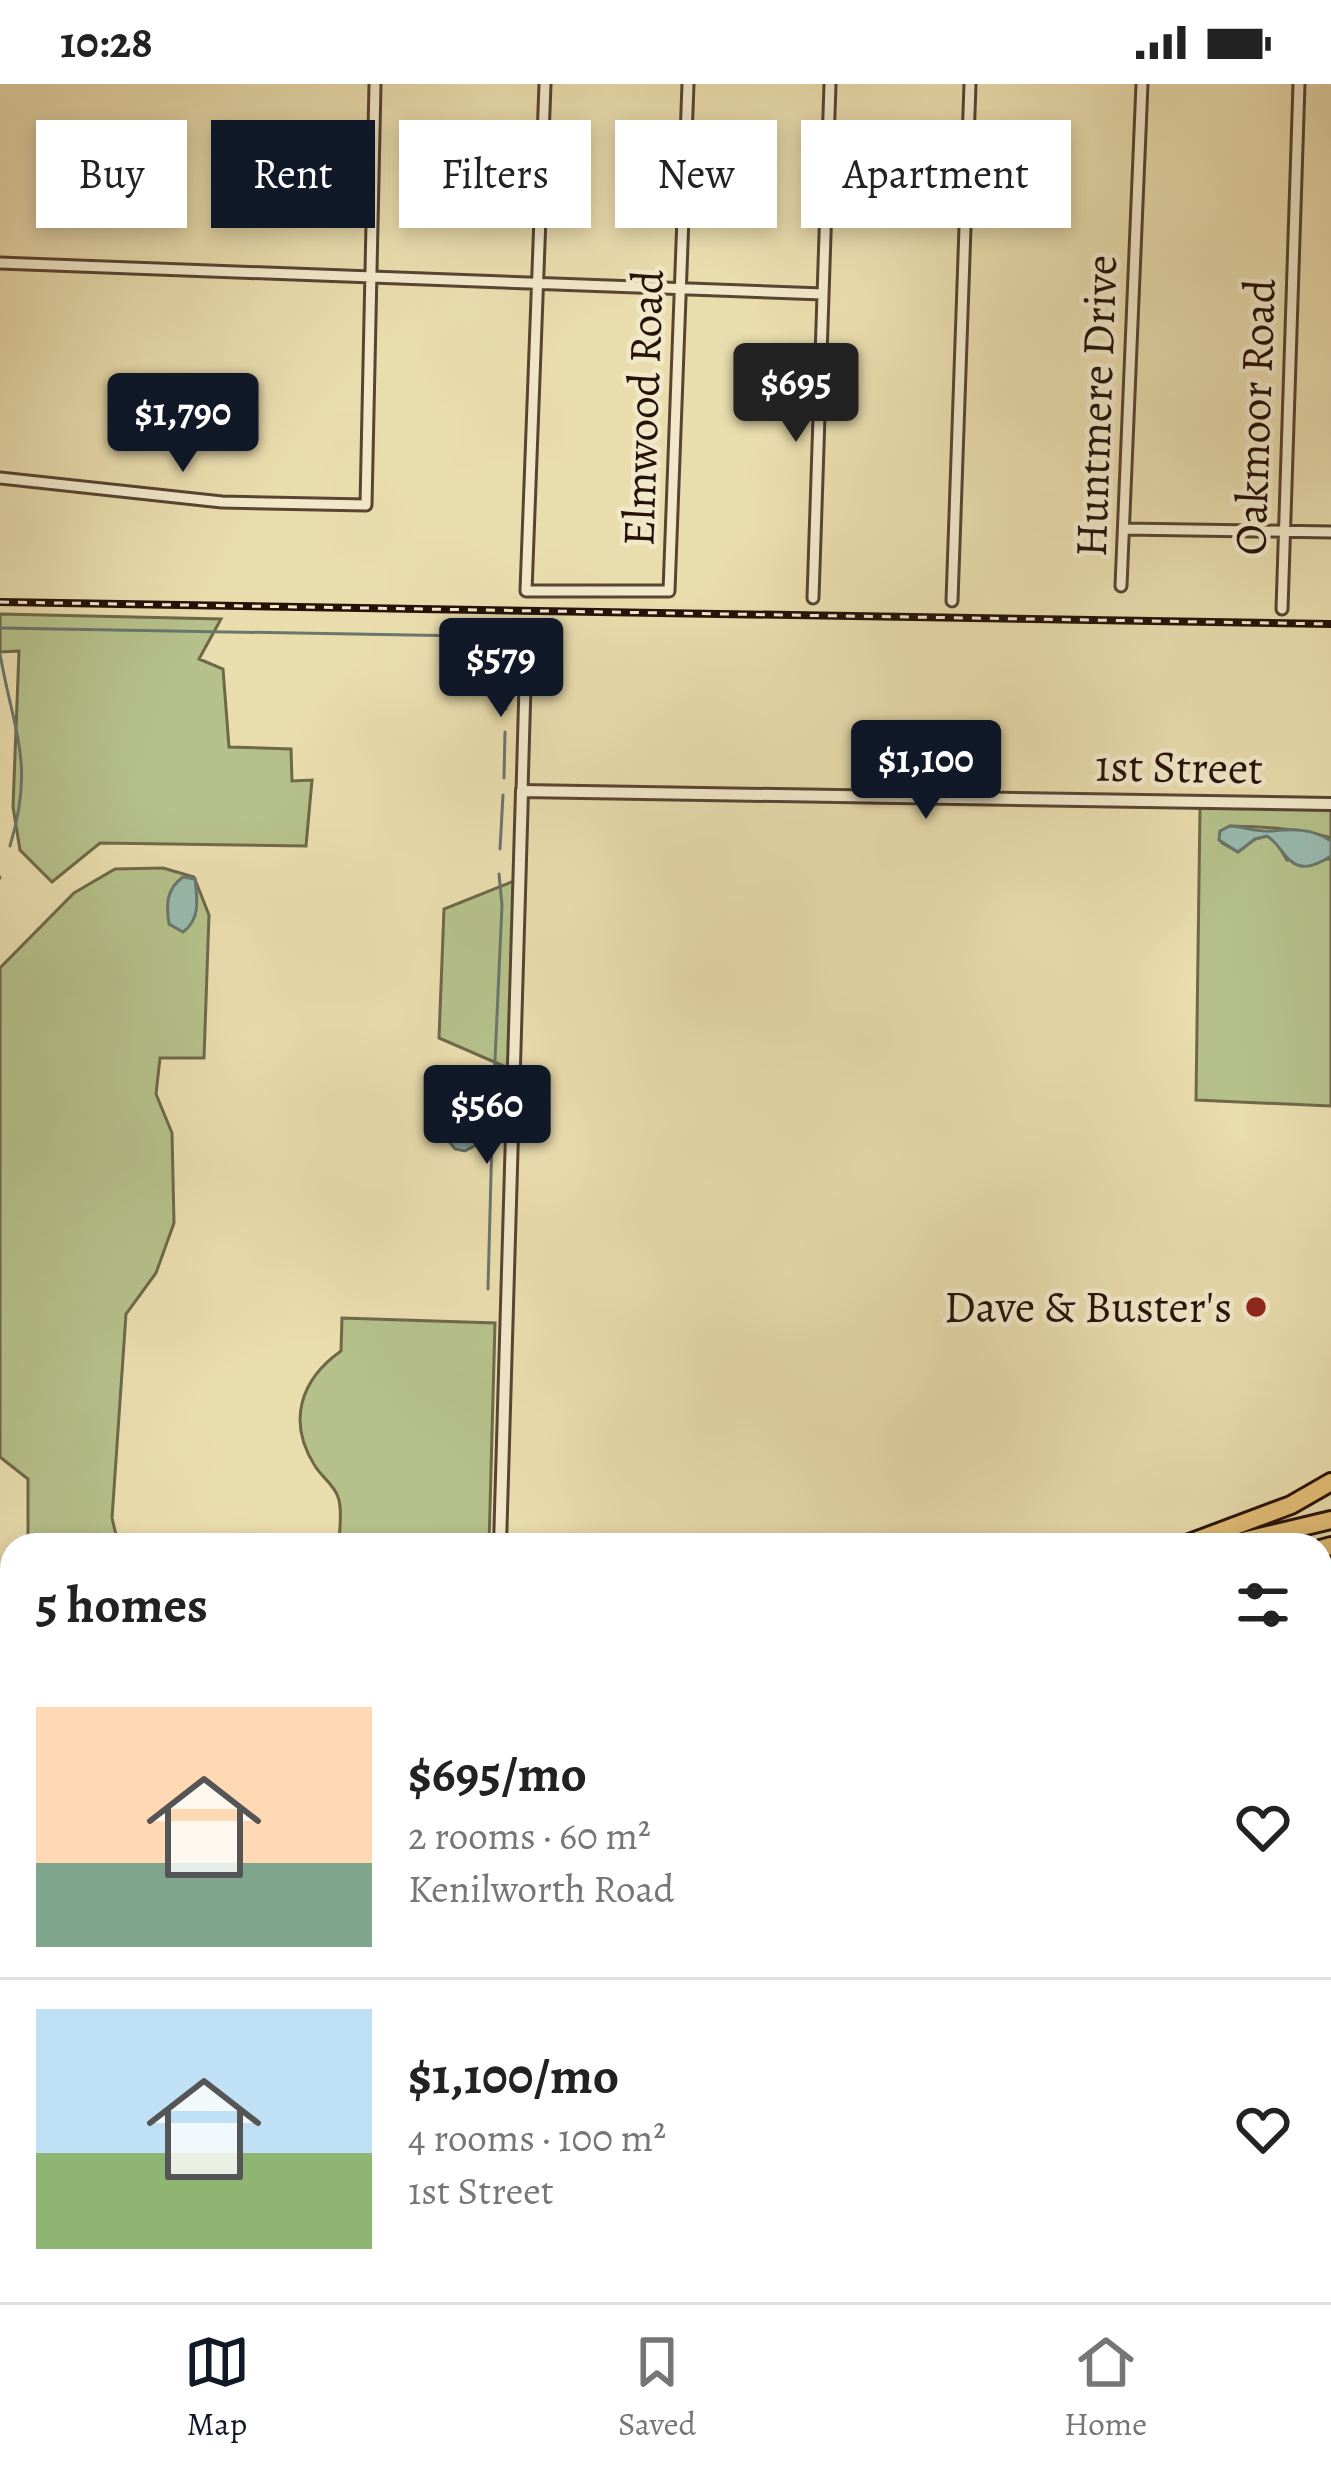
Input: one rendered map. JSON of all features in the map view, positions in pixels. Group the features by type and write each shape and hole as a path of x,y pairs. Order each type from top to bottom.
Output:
{"highway":[{"path":"1216,1533 1291,1505 1331,1482"},
{"path":"1276,1533 1331,1520"}],"street":[{"path":"0,478 222,502 366,505 375,84"},
{"path":"537,285 545,84"},
{"name":"Elmwood Road","path":"537,285 526,591 669,591 688,84"},
{"path":"813,598 830,84"},
{"path":"952,601 970,84"},
{"name":"Huntmere Drive","path":"1121,586 1142,84"},
{"name":"Oakmoor Road","path":"1282,609 1299,84"},
{"path":"0,263 823,294"},
{"path":"1125,529 1331,532"},
{"path":"500,1533 526,651"},
{"name":"1st Street","path":"522,791 1331,805"}],"green space":[{"path":"0,614 221,619 199,659 223,669 229,747 291,749 292,781 312,780 306,846 100,843 52,882 20,850 13,807 19,651 0,652"},
{"path":"1200,808 1331,809 1331,842 1328,837 1304,832 1230,826 1222,843 1238,852 1267,836 1287,860 1331,856 1331,1106 1196,1100"},
{"path":"163,868 194,877 209,915 204,1058 160,1058 156,1094 172,1133 174,1223 156,1273 126,1314 112,1518 116,1533 28,1533 28,1479 0,1457 0,968 74,893 115,869"},
{"path":"514,881 508,1068 439,1038 444,909"},
{"path":"342,1318 495,1323 489,1533 340,1533 338,1497 306,1450 300,1418 307,1389 341,1351"}],"water":[{"path":"1230,826 1317,834 1331,841 1331,856 1317,864 1298,865 1267,836 1238,852 1219,840 1220,831"},
{"path":"183,877 195,879 197,901 193,921 183,932 169,924 168,898"},
{"path":"449,1100 475,1115 481,1126 476,1145 465,1151 455,1149 447,1139"}],"waterway":[{"path":"0,628 468,636 505,680 506,709"},
{"path":"0,654 22,770 10,846"},
{"path":"504,778 505,732"},
{"path":"500,849 503,795"},
{"path":"494,1082 502,905 499,874"},
{"path":"488,1289 493,1099"}],"railway":[{"path":"0,602 1331,624"}],"place":[{"name":"Dave & Buster's","path":"1256,1307"}]}
